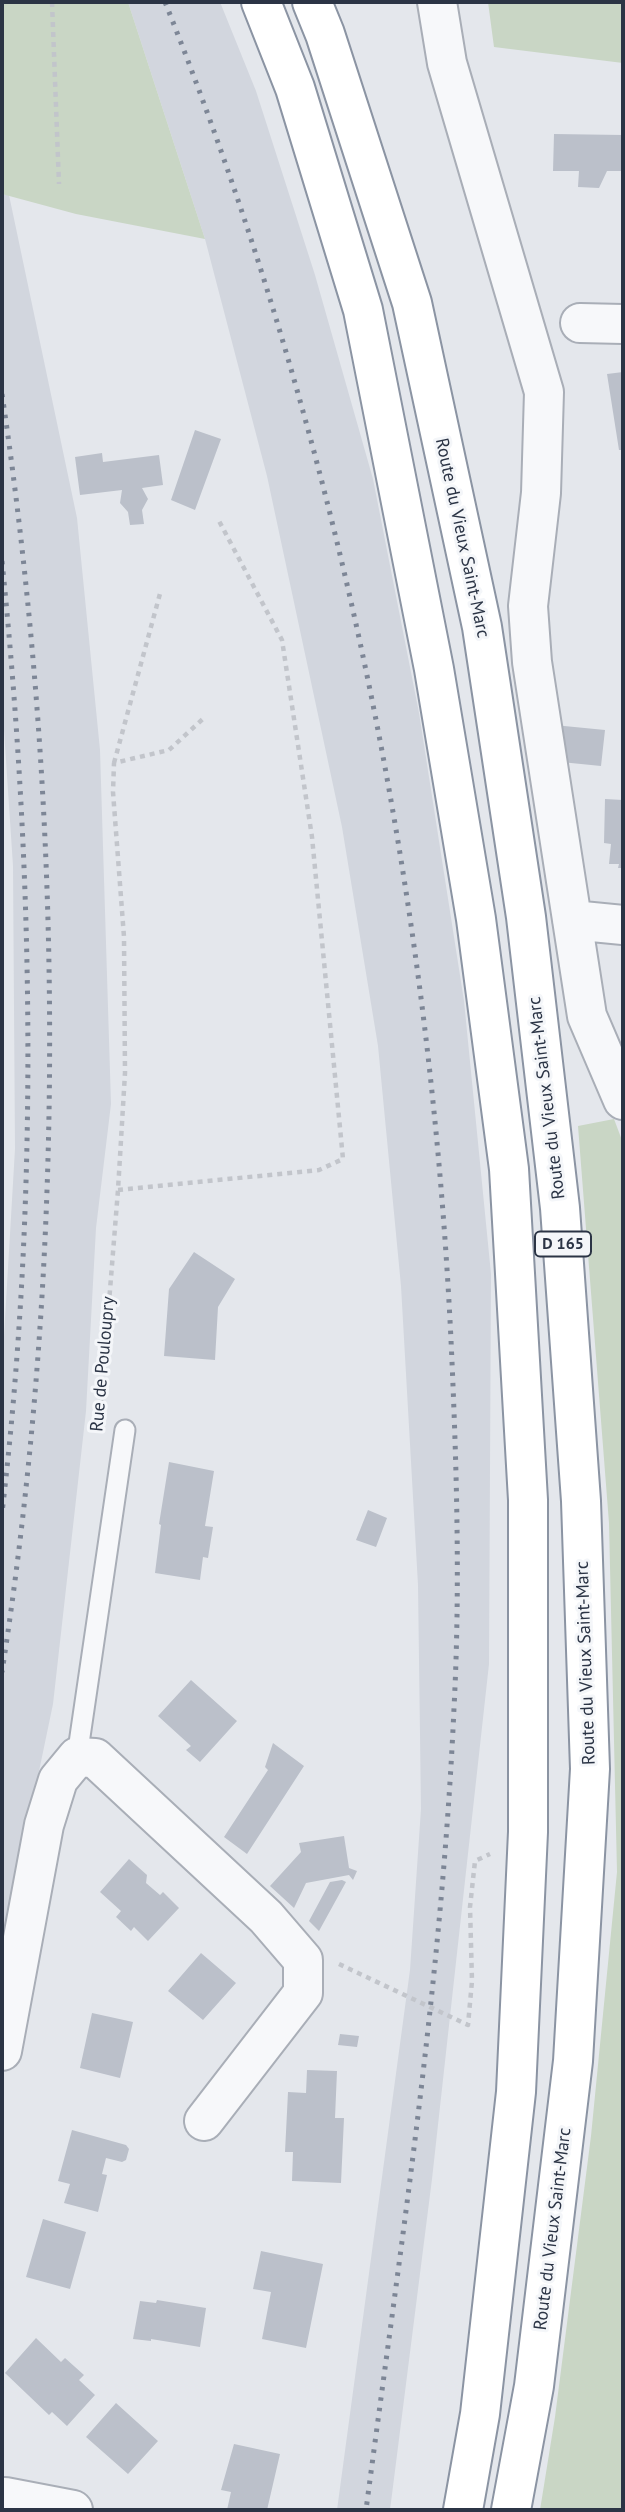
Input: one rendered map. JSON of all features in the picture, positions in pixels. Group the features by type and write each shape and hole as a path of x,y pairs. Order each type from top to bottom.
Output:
{"highway":[{"name":"D 165","path":"261,2 295,88 363,310 437,682 476,919 509,1169 528,1500 528,1832 516,2092 480,2414 463,2510"},
{"name":"Route du Vieux Saint-Marc","path":"318,13 412,303 482,627 526,917 560,1208 581,1501 590,1769 573,2061 534,2386 511,2510"}],"street":[{"path":"437,2 447,63 544,392 541,493 528,606 532,662 587,1016 623,1100"},
{"path":"580,323 623,324"},
{"path":"572,920 623,925"},
{"path":"2,2051 44,1825 58,1780 76,1757 95,1758 266,1917 303,1960 303,1993 204,2121"},
{"path":"2,2500 5,2497 73,2510"}],"lane":[{"path":"76,1757 125,1430"}],"path":[{"path":"52,2 60,184"},
{"path":"118,1190 319,1170 344,1159 313,837 282,640 218,519"},
{"name":"Rue de Pouloupry","path":"100,1416 125,1073 124,937 113,792 114,763 161,590"},
{"path":"114,763 169,750 205,717"},
{"path":"303,1960 321,1955 468,2025 472,1981 470,1906 475,1861 495,1852"}],"shaded area":[{"path":"128,2 220,2 256,91 315,275 373,479 419,713 464,1001 491,1274 489,1664 432,2179 390,2510 337,2510 410,1970 421,1809 418,1585 401,1286 378,1046 342,827 267,476 205,239"},
{"path":"2,194 9,195 77,518 100,750 111,1104 96,1228 86,1411 53,1704 2,1949 2,1370 15,1149 13,866 2,700"}],"green space":[{"path":"2,2 128,2 205,239 76,214 2,194"},
{"path":"488,2 623,2 623,63 494,47"},
{"path":"614,1119 623,1143 623,2510 540,2510 555,2417 591,2136 617,1872 609,1523 578,1126"}],"building":[{"path":"554,134 623,135 623,171 607,171 599,188 578,187 579,171 553,171"},
{"path":"623,372 623,450 619,450 607,374"},
{"path":"195,430 221,439 195,510 171,500"},
{"path":"102,453 103,462 159,455 163,485 142,488 148,499 142,510 144,524 130,525 128,512 120,503 122,490 80,495 75,457"},
{"path":"554,725 605,730 601,766 561,762"},
{"path":"605,799 623,800 623,868 618,868 619,864 609,864 611,844 604,843"},
{"path":"194,1252 235,1279 218,1307 215,1360 164,1356 169,1289"},
{"path":"169,1462 214,1471 205,1526 213,1527 208,1558 203,1557 200,1580 155,1573 159,1524"},
{"path":"368,1510 387,1518 376,1547 356,1540"},
{"path":"191,1680 237,1721 200,1762 186,1750 191,1746 158,1716"},
{"path":"273,1743 304,1766 247,1854 224,1837 268,1770 265,1767"},
{"path":"344,1836 349,1868 357,1871 353,1880 349,1875 306,1883 294,1908 270,1886 301,1852 299,1843"},
{"path":"129,1859 147,1875 146,1883 160,1895 163,1892 179,1908 148,1941 134,1927 131,1931 116,1917 121,1911 100,1892"},
{"path":"330,1882 346,1882 319,1931 309,1921"},
{"path":"201,1953 236,1983 203,2020 168,1991"},
{"path":"92,2013 133,2022 120,2078 80,2068"},
{"path":"340,2034 359,2036 357,2047 338,2045"},
{"path":"307,2070 337,2071 335,2118 344,2118 341,2183 292,2181 293,2152 285,2152 288,2092 306,2093"},
{"path":"72,2130 126,2145 129,2149 126,2160 122,2162 106,2158 102,2174 107,2175 98,2212 64,2203 70,2184 58,2181"},
{"path":"43,2219 86,2232 70,2289 26,2277"},
{"path":"261,2251 323,2264 306,2348 262,2339 271,2292 253,2289"},
{"path":"157,2300 206,2308 200,2347 151,2339 133,2339 140,2301 156,2303"},
{"path":"36,2338 61,2362 65,2358 84,2375 79,2380 95,2395 67,2426 52,2412 49,2415 5,2373"},
{"path":"116,2403 158,2441 128,2474 86,2437"},
{"path":"234,2444 280,2454 267,2510 227,2510 231,2492 221,2490"}],"railway":[{"path":"165,2 226,166 280,332 327,500 366,670 398,842 423,1014 441,1188 452,1362 456,1492 457,1622 454,1708 430,2010 366,2510"},
{"path":"2,394 22,552 37,712 46,872 50,1033 47,1193 38,1353 23,1513 2,1672"},
{"path":"2,561 21,799 28,1037 22,1275 2,1513"}]}
